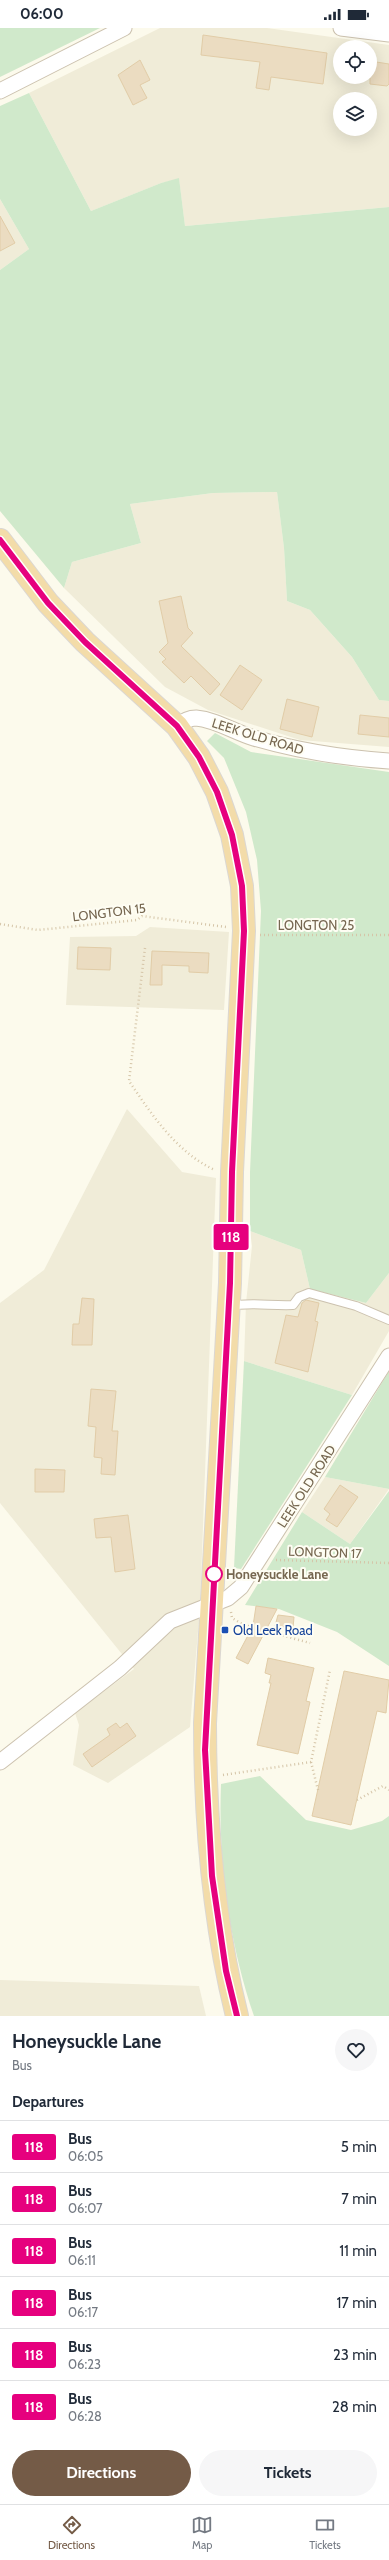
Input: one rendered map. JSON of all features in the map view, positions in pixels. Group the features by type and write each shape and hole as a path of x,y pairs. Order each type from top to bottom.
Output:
{"highway":[{"path":"0,540 48,603 85,642 177,726 199,757 217,792 232,835 242,886 244,931 232,1172 220,1600 206,1723 205,1778 212,1876 226,1971 237,2016"}],"street":[{"path":"0,91 124,28"},
{"path":"341,28 389,34"},
{"name":"LEEK OLD ROAD","path":"177,726 184,720 195,718 213,721 252,737 313,753 389,761"},
{"name":"LEEK OLD ROAD","path":"220,1600 241,1587 389,1356"},
{"path":"0,1762 120,1668 170,1621 220,1600"}],"lane":[{"path":"229,1306 246,1303 270,1306 293,1304 299,1297 309,1293 356,1306 389,1320"}],"path":[{"name":"LONGTON 15","path":"0,924 38,930 137,920 142,916 244,931"},
{"name":"LONGTON 25","path":"244,931 259,935 389,935"},
{"path":"145,948 129,1082 180,1148 196,1162 215,1171 232,1172"},
{"name":"LONGTON 17","path":"262,1553 271,1560 389,1563"},
{"path":"220,1600 232,1618 244,1625 310,1643"},
{"path":"318,1790 311,1762 330,1670"},
{"path":"205,1778 311,1762"},
{"path":"357,1800 383,1786 389,1790"}],"shaded area":[{"path":"160,28 267,28 353,40 333,40 333,84 377,84 377,43 389,45 389,207 185,226 179,179 161,183 91,211 29,93"},
{"path":"0,199 29,249 0,270"},
{"path":"277,492 284,548 287,601 310,610 352,657 379,700 389,701 389,747 300,740 208,710 165,687 64,588 72,562 141,543 130,504 213,493"},
{"path":"150,927 229,932 224,1010 66,1005 70,937 136,936"},
{"path":"127,1109 182,1172 216,1178 200,1607 190,1727 108,1783 73,1765 79,1725 75,1713 134,1669 0,1503 0,1303 44,1270"},
{"path":"250,1231 301,1250 310,1289 366,1303 389,1273 389,1331 352,1395 244,1361 246,1303 252,1246"},
{"path":"325,1477 389,1489 350,1544 302,1512"},
{"path":"0,1980 199,1986 206,2016 0,2016"}],"green space":[{"path":"0,28 100,28 0,77"},
{"path":"29,93 91,211 161,183 179,178 185,226 389,207 389,701 379,700 352,657 310,610 287,601 284,548 277,492 213,493 130,504 141,543 72,562 64,588 0,511 0,270 29,249 0,199 0,106"},
{"path":"215,733 251,752 389,772 389,1273 366,1303 310,1289 301,1250 250,1231 250,1172 261,911 257,860 246,812 224,758 207,741"},
{"path":"244,1361 352,1395 241,1569 234,1568"},
{"path":"389,1371 389,1489 325,1477"},
{"path":"389,1491 389,1666 337,1632 279,1609 245,1605 302,1512 350,1544"},
{"path":"260,1776 306,1820 351,1830 382,1821 389,1816 389,2016 254,2016 238,1960 227,1902 221,1843 221,1784"}],"building":[{"path":"203,35 327,53 323,84 271,77 269,90 256,88 260,62 201,55"},
{"path":"140,60 150,80 140,85 147,98 133,105 118,75"},
{"path":"377,62 389,64 389,84 387,86 370,84 377,84"},
{"path":"0,216 15,243 0,251"},
{"path":"181,596 188,628 193,633 181,646 220,684 210,695 191,676 184,683 162,662 166,659 159,652 168,643 159,601"},
{"path":"240,665 262,680 242,710 220,695"},
{"path":"287,699 319,707 312,737 280,729"},
{"path":"360,715 389,718 389,737 358,734"},
{"path":"78,947 111,948 110,970 77,969"},
{"path":"152,951 209,953 208,973 189,972 189,966 162,965 162,985 150,985"},
{"path":"82,1298 94,1299 92,1345 72,1345 73,1324 79,1324"},
{"path":"306,1300 319,1303 315,1321 318,1322 308,1372 275,1363 286,1315 298,1317 302,1303"},
{"path":"91,1389 116,1391 112,1431 118,1431 115,1475 101,1474 102,1458 94,1457 96,1427 88,1426"},
{"path":"35,1469 65,1470 64,1492 35,1492"},
{"path":"340,1485 358,1497 337,1527 326,1520 330,1514 324,1509"},
{"path":"128,1515 135,1569 115,1572 111,1537 96,1538 94,1519"},
{"path":"256,1606 277,1609 248,1664 236,1658 253,1626"},
{"path":"278,1615 294,1617 293,1628 275,1626"},
{"path":"268,1658 314,1668 306,1701 310,1702 298,1754 257,1745 271,1683 269,1683 271,1675 265,1673"},
{"path":"344,1671 389,1680 386,1713 377,1711 351,1825 312,1816"},
{"path":"116,1723 120,1728 127,1723 136,1736 92,1767 83,1754 110,1735 107,1729"}],"bus line":[{"name":"118","path":"0,540 48,603 85,642 159,707 177,726 199,757 217,792 232,835 242,886 244,931 232,1172 230,1283 205,1750 205,1778 212,1876 226,1971 237,2016"}],"place":[{"name":"Honeysuckle Lane","path":"214,1574"},
{"name":"Old Leek Road","path":"225,1630"}]}
